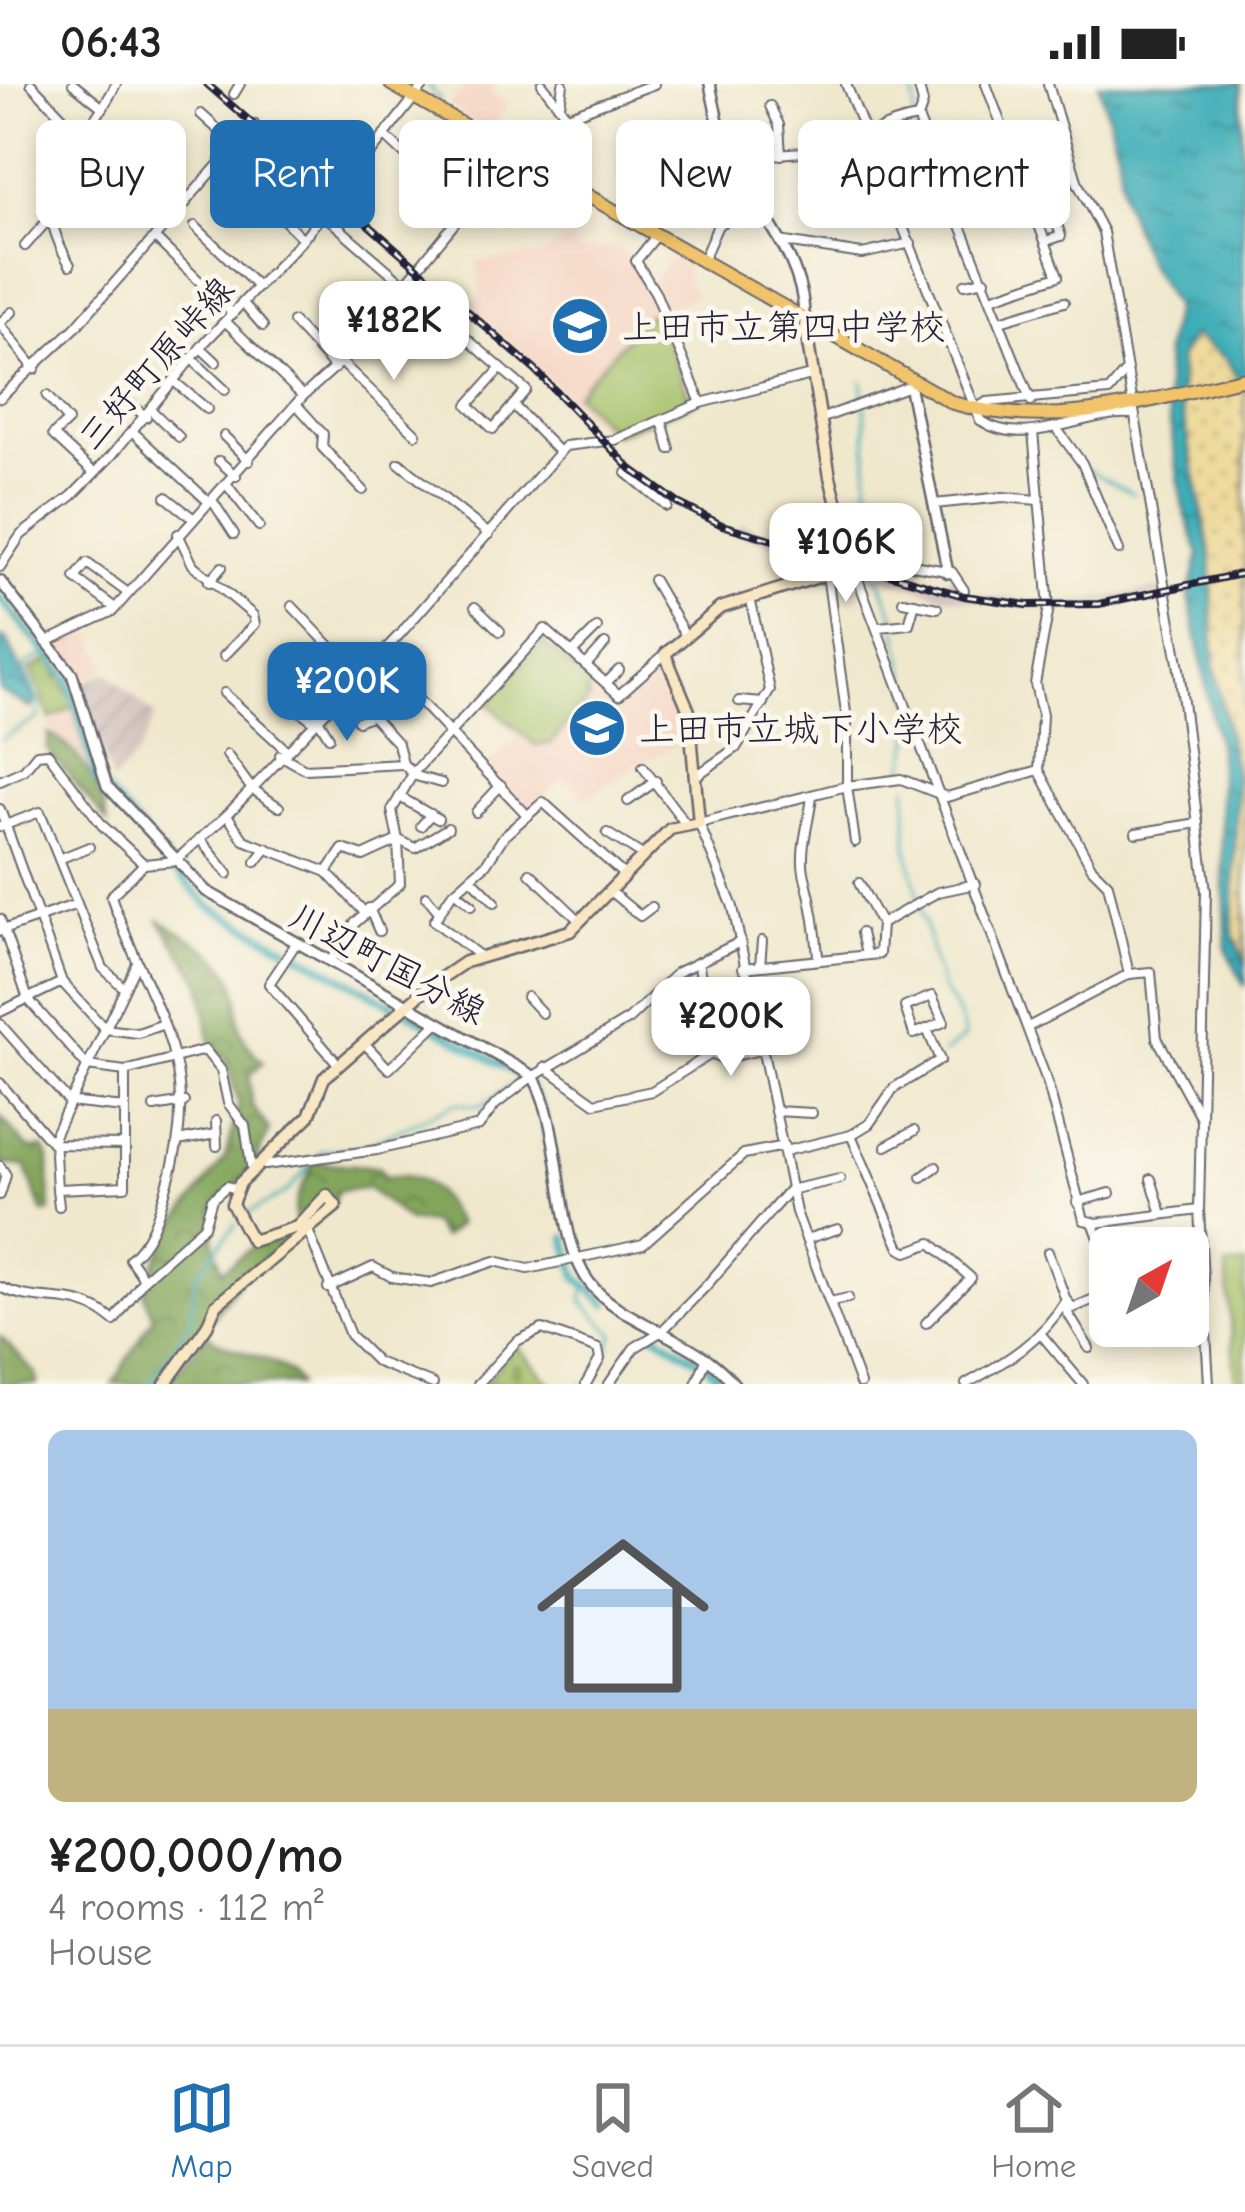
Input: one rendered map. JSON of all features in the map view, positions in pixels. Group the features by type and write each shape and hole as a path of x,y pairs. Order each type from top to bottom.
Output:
{"main road":[{"path":"391,84 454,120"},
{"path":"592,199 912,386 976,409 1006,417 1055,418 1131,407 1245,378"},
{"path":"165,1384 207,1326 216,1305 334,1209 334,1197 323,1197 297,1227 253,1241 232,1204 236,1189 309,1116 319,1086 450,970 560,936 580,922 670,830 692,823 696,776 689,711 665,654 712,612 851,560 811,375 804,319"}],"street":[{"path":"31,84 66,120"},
{"path":"73,84 104,108"},
{"path":"95,120 116,84"},
{"path":"234,94 239,84"},
{"name":"三好町原峠線","path":"375,148 425,84"},
{"path":"542,84 566,116"},
{"path":"560,105 563,84"},
{"path":"561,120 654,84"},
{"path":"710,84 722,120"},
{"path":"846,84 861,120"},
{"path":"899,120 918,118 923,103 919,84"},
{"path":"986,84 1001,120"},
{"path":"1048,84 1078,184 1102,232 1179,669 1207,910 1199,1227"},
{"path":"770,106 779,124 782,154"},
{"path":"201,114 210,122"},
{"path":"385,135 399,149"},
{"path":"774,155 798,152"},
{"path":"186,202 210,174"},
{"path":"195,226 258,287"},
{"path":"25,246 41,228"},
{"path":"53,228 70,265"},
{"path":"0,398 34,369 164,228"},
{"path":"292,228 303,239"},
{"name":"三好町原峠線","path":"0,567 16,541 133,432 312,228"},
{"path":"340,228 405,281 526,390 493,429 468,406 501,368"},
{"path":"46,642 115,608 299,400 338,365 452,228"},
{"path":"702,261 717,228"},
{"path":"771,228 800,285 804,319"},
{"path":"905,228 976,409 987,425 1033,432 1131,407"},
{"path":"965,228 1030,400"},
{"path":"991,298 1058,276 1041,228"},
{"path":"1046,241 1061,236 1058,228"},
{"path":"656,236 636,261 656,294 701,403"},
{"path":"155,238 299,400 323,434 322,446 363,490"},
{"path":"779,242 862,254 911,243"},
{"path":"965,284 985,280"},
{"path":"1000,321 1064,302"},
{"path":"243,304 262,326"},
{"path":"12,312 0,323 34,369"},
{"path":"293,322 416,434"},
{"path":"202,348 216,362"},
{"path":"193,360 225,390"},
{"path":"976,409 987,402 1109,391 1124,373"},
{"path":"144,1279 130,1259 148,1241 178,1141 184,1102 175,1054 111,896 144,864 175,862 227,814 314,718 378,657 559,452 570,444 615,440 701,403 811,375"},
{"path":"176,383 207,409"},
{"path":"820,419 912,386 947,573"},
{"path":"118,393 179,437"},
{"path":"47,396 68,421 53,435 94,473"},
{"path":"513,405 559,452"},
{"path":"662,421 670,449"},
{"path":"1056,428 1082,463 1119,550"},
{"path":"133,432 210,501 234,534"},
{"path":"1033,432 1049,607 1035,684 1042,720 1039,770 1092,868 1108,884 1129,974"},
{"path":"224,436 249,461"},
{"path":"219,460 236,476"},
{"path":"399,463 489,534"},
{"path":"627,473 667,506"},
{"path":"227,485 259,526"},
{"path":"166,497 194,519"},
{"path":"934,504 1003,497 1038,500"},
{"path":"178,534 193,565 238,600 255,624 224,656"},
{"path":"851,560 947,573 963,582 964,590"},
{"path":"851,560 976,884 1002,971 1028,1027 1084,1220 1199,1210"},
{"path":"115,608 76,578 87,563 128,593"},
{"path":"209,582 222,567"},
{"path":"827,572 847,720 847,786 855,842"},
{"path":"653,580 686,635"},
{"name":"川辺町国分線","path":"0,581 75,681 101,776 175,862 214,898 438,1022 528,1079"},
{"path":"696,776 736,748 770,690 750,596"},
{"path":"903,601 937,608"},
{"path":"879,627 909,624 915,603"},
{"path":"292,606 359,677"},
{"path":"475,607 500,632"},
{"path":"572,653 597,628"},
{"path":"329,963 367,911 400,884 392,809 414,772 545,629 620,695 665,654"},
{"path":"586,665 605,644"},
{"path":"378,657 453,731 528,816"},
{"path":"606,683 619,670"},
{"path":"347,688 398,743 403,764"},
{"path":"224,693 305,769 403,764 441,783"},
{"path":"739,701 763,704"},
{"path":"294,707 314,718 329,737"},
{"path":"358,721 372,715"},
{"path":"1,778 24,770 37,754 48,753 102,825 144,864"},
{"path":"227,755 251,788 279,807"},
{"path":"643,766 692,823 724,877 784,1148 789,1190 860,1384"},
{"path":"692,823 847,786 901,779 947,797 1039,770"},
{"path":"628,801 656,781"},
{"path":"476,812 501,785"},
{"path":"812,795 805,867 815,902 818,956"},
{"path":"400,796 435,816 421,826"},
{"path":"482,957 434,921 504,836 543,802 625,876"},
{"path":"0,808 62,982 105,1029 138,1033 164,1024"},
{"path":"3,826 40,812 103,968 124,988"},
{"path":"227,814 244,840 327,872 367,911 379,931"},
{"path":"1136,833 1198,823"},
{"path":"398,840 415,848 448,828"},
{"path":"608,833 644,856"},
{"path":"200,839 228,874"},
{"path":"327,872 344,849 364,856 398,840"},
{"path":"59,859 89,847"},
{"path":"256,862 267,848"},
{"path":"530,873 580,922"},
{"path":"472,879 495,902"},
{"path":"742,968 818,956 879,954 881,923 859,883"},
{"path":"881,923 938,892 976,884"},
{"path":"456,892 472,905"},
{"path":"611,892 640,916 652,907"},
{"path":"426,896 439,912"},
{"path":"77,904 1,926 28,999 87,1066 125,1071 201,1049 216,1062 228,1103 248,1132 252,1173"},
{"path":"861,933 866,954"},
{"path":"760,966 762,940"},
{"path":"265,1165 314,1160 479,1126 495,1105 528,1079 621,1025 679,971 738,943"},
{"path":"295,944 269,984 340,1066"},
{"path":"698,962 717,1054 721,1059 760,1050"},
{"path":"59,1206 53,1144 136,965"},
{"path":"1028,1027 1129,974 1151,972 1157,1038 1202,1119"},
{"path":"0,1012 62,982"},
{"path":"932,996 944,1022 927,1029 914,1034 904,1007 932,996"},
{"path":"526,997 542,1013"},
{"path":"365,1044 388,1069 438,1022"},
{"path":"0,1024 69,1102 124,1108"},
{"path":"328,1288 373,1267 392,1277 430,1283 495,1261 528,1270 647,1242 744,1154 851,1135 869,1124 894,1088 940,1060 927,1029"},
{"path":"545,1067 595,1103 652,1091 717,1054"},
{"path":"57,1189 124,1186 125,1071"},
{"path":"528,1079 545,1103 578,1255 594,1288 657,1333 707,1358 734,1384"},
{"path":"0,1083 53,1144 124,1145"},
{"path":"154,1107 184,1102"},
{"path":"775,1111 812,1113"},
{"path":"216,1121 217,1146"},
{"path":"886,1146 914,1130"},
{"path":"178,1141 214,1134"},
{"path":"851,1135 900,1248 907,1252 932,1243 971,1278 926,1323"},
{"path":"0,1166 6,1175 0,1195"},
{"path":"922,1177 936,1167"},
{"path":"1151,1178 1162,1214"},
{"path":"609,1384 634,1348 657,1333 749,1241 789,1190 840,1179"},
{"path":"0,1287 24,1298 93,1303 114,1321 144,1279 204,1226 219,1190 236,1189"},
{"path":"1077,1202 1110,1193"},
{"path":"1093,1222 1095,1227"},
{"path":"806,1239 838,1229"},
{"path":"309,1233 340,1321 370,1357 433,1384"},
{"path":"1048,1252 1064,1302 1089,1348"},
{"path":"830,1302 848,1298"},
{"path":"1064,1302 1073,1308 1089,1301"},
{"path":"971,1383 1022,1354 1064,1302"},
{"path":"478,1384 517,1342 542,1329 598,1349 600,1359 586,1384"},
{"path":"1040,1333 1083,1384"},
{"path":"1207,1347 1209,1384"},
{"path":"696,1384 707,1358"}],"shaded area":[{"path":"466,84 497,84 490,91 508,105 497,120 471,120 449,105"},
{"name":"上田市立第四中学校","path":"572,235 578,251 620,247 637,269 655,295 699,402 611,438 471,306 481,295 476,262 543,254"},
{"path":"673,250 692,262 685,276 696,297 666,309 653,283"},
{"path":"740,524 945,582 953,574 964,590 986,597 1069,604 1161,588 1162,595 1046,610 944,596 737,533"},
{"path":"89,627 107,667 82,681 55,644"},
{"name":"上田市立城下小学校","path":"546,633 616,697 662,661 676,690 687,739 609,781 588,799 562,777 529,812 486,765 520,738 483,705"},
{"path":"107,672 155,716 139,752 112,782 82,684"},
{"path":"75,706 89,765 84,766 48,725"}],"green space":[{"path":"651,312 658,315 692,404 615,434 575,394"},
{"path":"542,642 593,686 586,693 590,698 550,744 535,745 488,703"},
{"path":"50,659 75,706 50,719 31,669"},
{"path":"49,734 70,749 87,771 107,822 47,749"},
{"path":"158,919 226,967 236,988 244,1038 263,1062 249,1076 252,1105 269,1130 253,1168 214,1208 214,1244 222,1271 251,1248 297,1230 296,1203 315,1162 378,1167 387,1177 413,1177 430,1186 458,1225 442,1238 432,1223 409,1221 368,1188 337,1191 332,1207 243,1276 163,1384 113,1384 153,1317 144,1294 150,1273 171,1230 225,1158 239,1105 226,1060 210,1039 201,982"},
{"path":"0,1116 29,1149 43,1148 49,1158 50,1212 43,1213 25,1166 5,1164 0,1184"},
{"path":"1245,1264 1245,1384 1236,1384 1226,1267"},
{"path":"207,1334 280,1366 299,1384 168,1384"},
{"path":"0,1336 36,1374 37,1384 0,1384"},
{"path":"517,1346 551,1384 483,1384"}],"sand":[{"path":"1193,335 1225,358 1245,389 1245,964 1233,932 1234,845 1214,663 1211,557 1181,404 1179,358"}],"water":[{"path":"1099,84 1241,84 1245,389 1225,358 1193,335 1179,358 1181,404 1211,557 1214,663 1237,780 1233,932 1245,964 1245,987 1227,950 1218,750 1189,595 1199,554 1183,507 1168,410 1165,353 1174,307 1145,258 1123,200 1118,153"},
{"path":"0,637 7,640 36,702 31,708 0,691"}],"waterway":[{"path":"914,84 915,120"},
{"path":"428,85 440,100"},
{"path":"993,315 1003,340"},
{"path":"862,381 864,399"},
{"path":"865,406 869,512"},
{"path":"1088,470 1134,494"},
{"path":"869,516 871,553"},
{"path":"869,571 880,580 896,620"},
{"path":"0,598 68,678 96,779 164,857"},
{"path":"896,627 915,716"},
{"path":"0,740 38,718 40,706 24,666 48,653"},
{"path":"903,774 912,731"},
{"path":"907,786 907,848 919,898"},
{"path":"172,867 209,906 286,948"},
{"path":"919,905 940,983 963,1029 964,1038 943,1054"},
{"path":"295,952 396,1007"},
{"path":"409,1013 526,1079 542,1111 557,1188"},
{"path":"242,1217 287,1192 322,1151 364,1146 456,1103 481,1106 523,1077"},
{"path":"149,1384 191,1320 195,1277 236,1224"},
{"path":"566,1238 577,1277 607,1304"},
{"path":"585,1288 582,1301 614,1334 603,1360"},
{"path":"655,1334 700,1362"},
{"path":"708,1367 725,1384"}],"railway":[{"path":"207,84 536,371 631,469 678,503 722,525 964,596 1027,605 1099,604 1245,573"}],"place":[{"name":"上田市立第四中学校","path":"580,326"},
{"name":"上田市立城下小学校","path":"597,728"}]}
